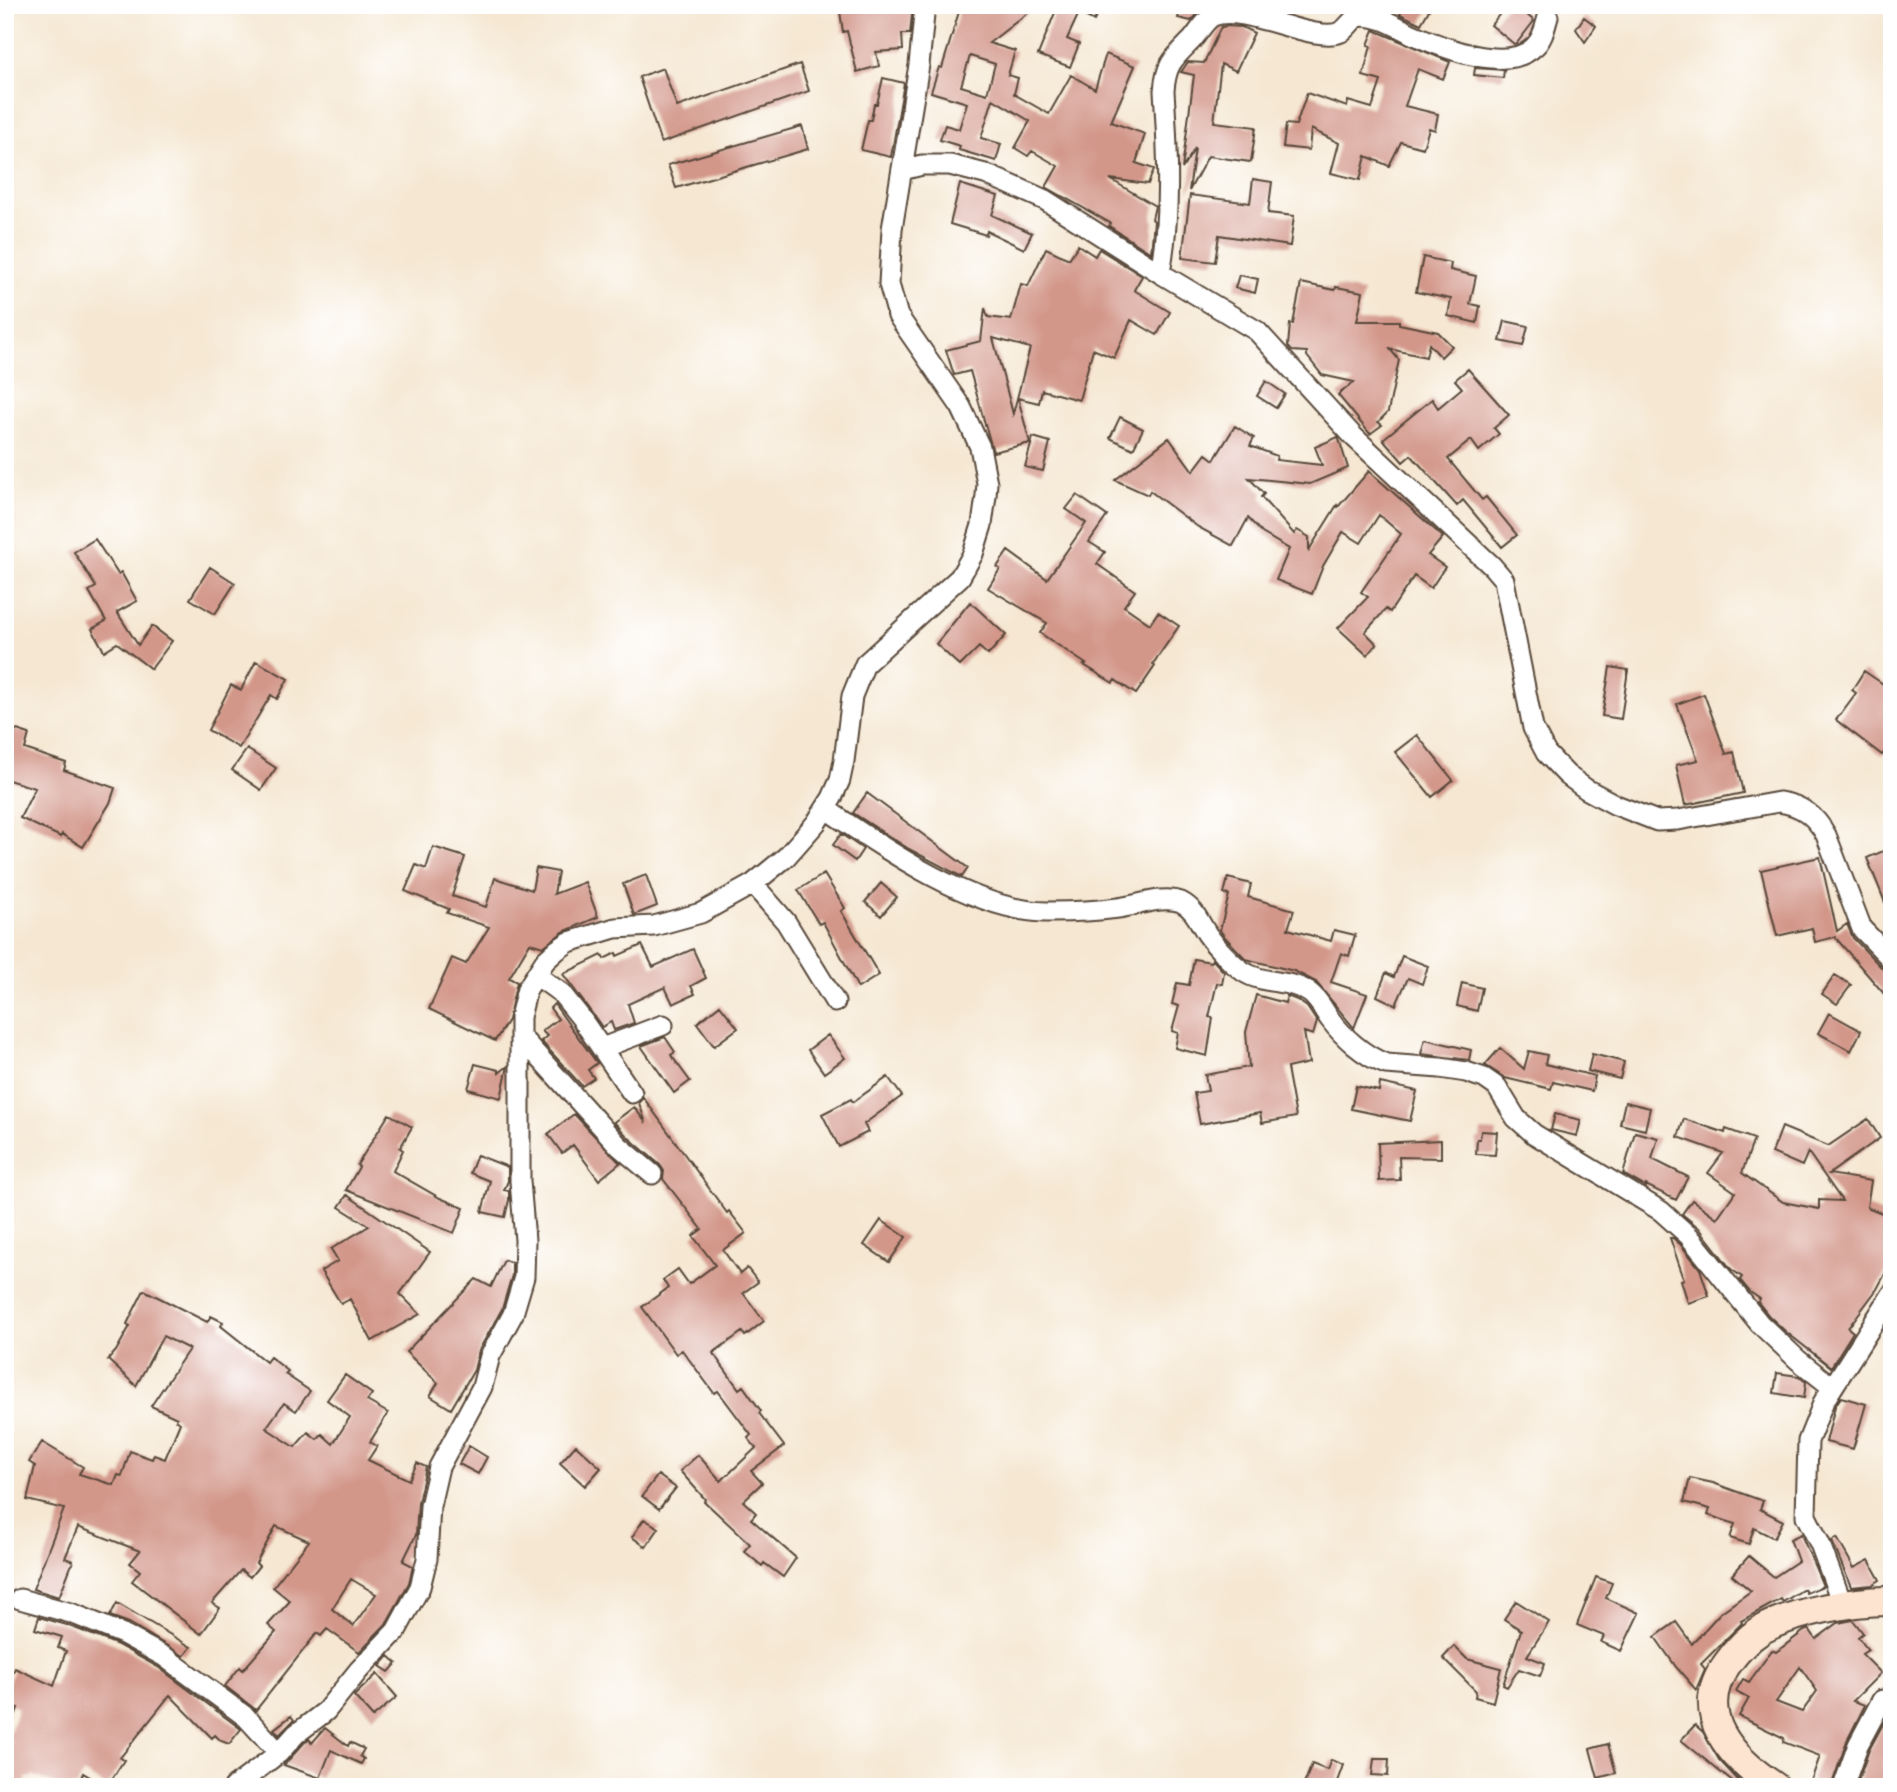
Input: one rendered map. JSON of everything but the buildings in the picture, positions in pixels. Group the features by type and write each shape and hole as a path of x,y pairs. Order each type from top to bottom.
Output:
{"main road":[{"path":"1769,1785 1729,1747 1719,1733 1714,1717 1713,1697 1719,1676 1745,1643 1762,1630 1791,1617 1873,1600 1892,1601"}],"street":[{"path":"234,1787 279,1753 296,1734 326,1711 359,1670 396,1631 417,1596 424,1575 430,1506 439,1467 482,1387 489,1356 521,1293 526,1258 520,1181 520,1017 527,989 556,950 583,937 615,928 654,926 694,915 753,884 786,857 826,809 840,780 852,696 865,664 960,577 973,554 985,511 985,465 972,427 908,331 894,303 889,284 892,229 919,65 925,5"},
{"path":"1160,273 1167,229 1164,91 1166,73 1172,59 1213,16 1228,13 1242,15 1326,33 1342,31 1357,17 1372,17 1446,47 1483,57 1502,58 1526,53 1535,47 1548,17"},
{"path":"902,170 922,165 950,165 985,174 1045,200 1257,331 1354,437 1504,580 1532,728 1546,754 1567,775 1616,805 1657,821 1678,820 1779,802 1793,804 1806,811 1819,821 1826,835 1862,929 1892,960"},
{"path":"826,809 883,848 1000,906 1048,912 1119,908 1175,900 1185,904 1195,913 1208,936 1245,973 1293,985 1309,992 1340,1031 1364,1053 1386,1064 1466,1072 1484,1078 1497,1087 1516,1118 1534,1134 1661,1211 1689,1236 1760,1324 1832,1387"},
{"path":"753,884 786,922 835,1002"},
{"path":"536,975 561,993 632,1093"},
{"path":"602,1048 663,1025"},
{"path":"520,1036 619,1146 652,1174"},
{"path":"1843,1606 1820,1544 1806,1516 1808,1441 1832,1387 1892,1294"},
{"path":"20,1599 71,1613 123,1634 165,1657 246,1717 279,1753"},
{"path":"1843,1787 1858,1745 1882,1700"}]}
